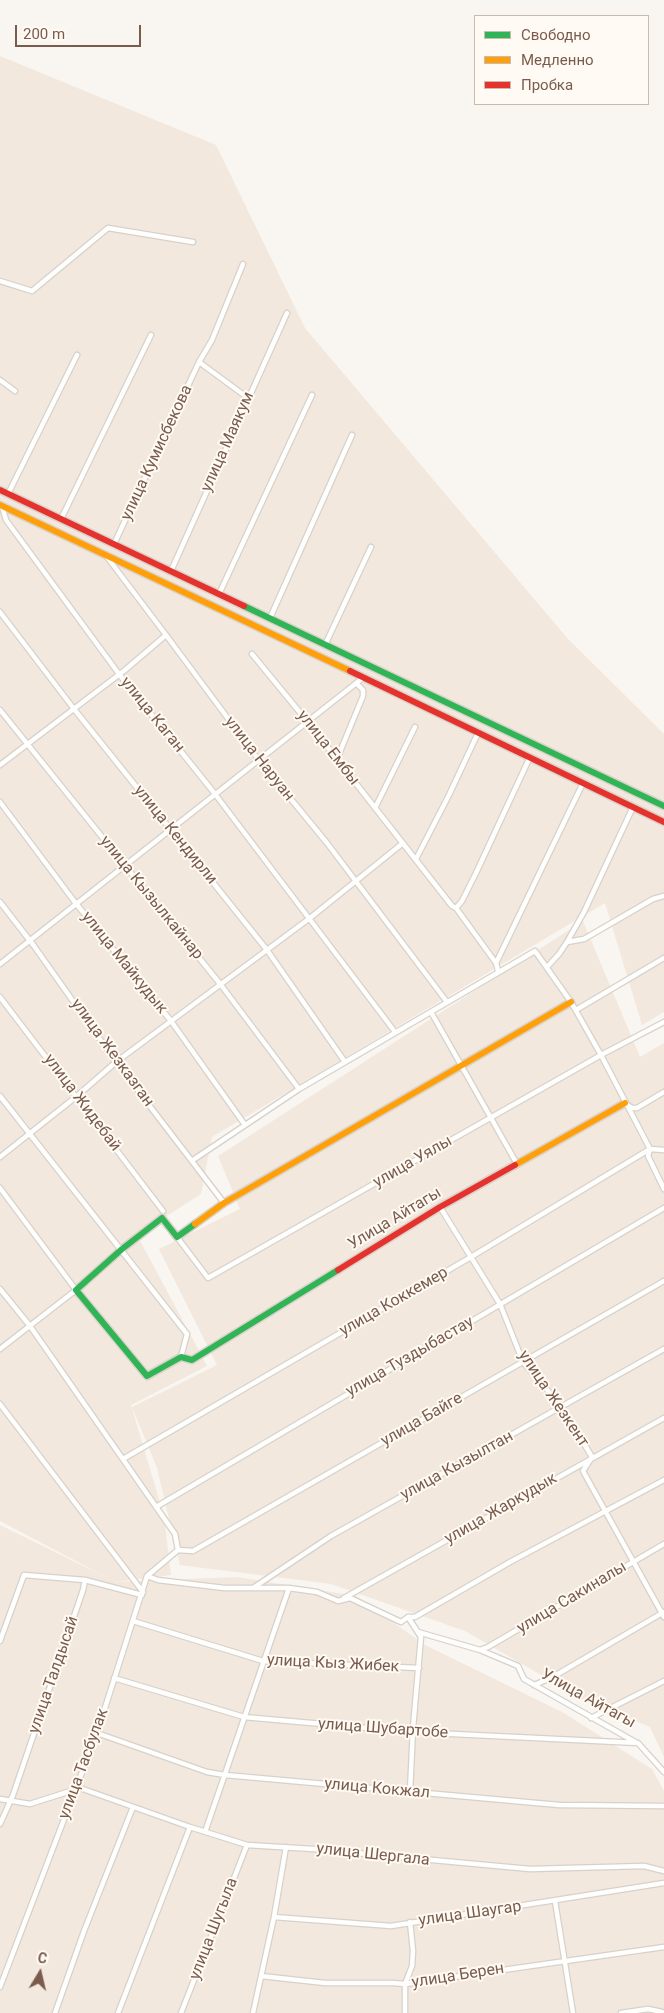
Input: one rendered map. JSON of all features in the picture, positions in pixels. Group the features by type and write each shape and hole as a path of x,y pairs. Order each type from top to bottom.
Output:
{"main road":[{"path":"0,490 664,806"},
{"path":"1,506 364,677 664,822"},
{"path":"285,640 290,628"},
{"path":"76,1290 122,1249 162,1218 177,1237 224,1203 571,1002"},
{"name":"Улица Айтагы","path":"76,1290 147,1376 181,1357 192,1360 440,1207 625,1103"}],"street":[{"path":"0,281 32,291 108,228 193,242"},
{"name":"улица Кумисбекова","path":"114,544 199,362 212,340 243,264"},
{"name":"улица Маякум","path":"171,571 287,313"},
{"path":"61,519 150,335"},
{"path":"8,494 76,355"},
{"path":"199,362 248,398"},
{"path":"0,380 15,391"},
{"path":"219,594 312,395"},
{"path":"270,618 352,435"},
{"name":"улица Каган","path":"1,506 6,520 119,674 215,794 395,1032"},
{"path":"325,644 371,547"},
{"path":"0,765 119,674 166,635 107,556"},
{"name":"улица Кендирли","path":"0,612 74,709 267,950 345,1062"},
{"name":"улица Наруан","path":"166,635 258,759 355,880 448,1002"},
{"name":"улица Ембы","path":"252,654 452,906 456,908 496,963"},
{"path":"0,964 170,828 364,677"},
{"path":"337,759 364,696 363,690 356,683"},
{"name":"улица Кызылкайнар","path":"0,710 221,985 298,1089"},
{"path":"375,808 415,727"},
{"path":"416,859 478,733"},
{"path":"456,908 462,901 484,857 530,757"},
{"path":"498,971 496,963 583,783"},
{"name":"улица Майкудык","path":"0,802 76,903 172,1021 245,1125"},
{"path":"546,967 568,942 633,807"},
{"path":"0,1157 31,1134 116,1062 310,918 402,843"},
{"path":"568,942 584,939 653,899 664,896"},
{"name":"улица Жезказган","path":"0,902 116,1062 224,1203"},
{"path":"192,1160 298,1089 534,951 571,1002 601,1055 650,1149 648,1156 664,1189"},
{"path":"576,1010 664,958"},
{"name":"улица Жидебай","path":"0,997 163,1211"},
{"path":"430,1012 517,1164"},
{"name":"улица Уялы","path":"177,1237 208,1278 601,1055 664,1022"},
{"path":"625,1103 632,1108 637,1108 664,1092"},
{"path":"0,1096 187,1334 181,1357"},
{"path":"650,1149 664,1150"},
{"name":"улица Коккемер","path":"124,1459 471,1257 650,1149"},
{"path":"0,1188 76,1290 0,1349"},
{"name":"улица Жезкент","path":"440,1207 500,1304 524,1362 562,1407 592,1457 583,1471 663,1614"},
{"name":"улица Туздыбастау","path":"156,1506 664,1208"},
{"name":"улица Байге","path":"178,1550 193,1551 664,1281"},
{"path":"0,1288 30,1326 175,1534 178,1550 147,1576"},
{"name":"улица Кызылтан","path":"253,1588 331,1536 664,1349"},
{"path":"0,1404 143,1593"},
{"name":"улица Жаркудык","path":"338,1601 664,1418"},
{"path":"147,1576 158,1580 224,1588 288,1588 316,1592 338,1601 350,1598 401,1622 408,1617 415,1617 510,1562 664,1480"},
{"name":"улица Сакиналы","path":"480,1650 664,1544"},
{"path":"0,1642 24,1575 84,1580 143,1593"},
{"name":"улица Тасбулак","path":"0,1987 96,1733 147,1576"},
{"name":"улица Талдысай","path":"0,1824 84,1590 84,1580"},
{"path":"205,1832 288,1588"},
{"path":"534,1685 551,1678 663,1614"},
{"path":"408,1617 421,1637 412,1732 410,1792"},
{"name":"улица Кыз Жибек","path":"133,1621 263,1661 419,1668"},
{"name":"Улица Айтагы","path":"418,1632 480,1650 518,1666 524,1679 638,1743"},
{"name":"улица Шубартобе","path":"114,1678 244,1717 412,1732 638,1743"},
{"path":"591,1718 664,1682"},
{"name":"улица Кокжал","path":"96,1733 207,1772 225,1775 559,1805 664,1806"},
{"path":"638,1743 664,1772"},
{"name":"улица Шергала","path":"75,1790 80,1788 90,1791 190,1828 247,1845 530,1869 644,1866 664,1871"},
{"path":"0,1799 30,1804 75,1790"},
{"path":"55,2013 84,1932 133,1807"},
{"path":"118,2013 190,1828"},
{"name":"улица Шугыла","path":"181,2013 247,1845"},
{"path":"253,2013 274,1917 286,1847"},
{"name":"улица Шаугар","path":"274,1917 391,1926 664,1883"},
{"path":"556,1901 573,2013"},
{"path":"404,2013 405,1984 412,1966 413,1951 410,1922"},
{"name":"улица Берен","path":"261,1976 325,1983 393,1982 405,1984 664,1947"},
{"path":"621,2013 648,2009 662,2012 664,2004"}],"shaded area":[{"path":"0,56 216,145 305,328 568,639 664,734 664,1012 642,1025 605,903 212,1137 201,1194 137,1235 207,1366 131,1405 164,1516 171,1575 115,1582 237,1577 356,1596 425,1645 564,1713 652,1769 664,1791 664,2013 0,2013 0,1525 110,1579 0,1521"},
{"path":"583,921 640,1057 664,1043 664,1757 650,1727 586,1701 465,1631 331,1584 180,1565 157,1468 132,1407 217,1365 159,1249 240,1209 218,1156"}],"traffic: fast":[{"path":"244,606 664,806"},
{"path":"195,1224 177,1237 162,1218 122,1249 76,1290 147,1376 181,1357 192,1360 338,1270"}],"traffic: slow":[{"path":"0,505 350,671"},
{"path":"195,1224 224,1203 571,1002"},
{"path":"515,1165 625,1103"}],"traffic: jam":[{"path":"0,490 244,606"},
{"path":"350,671 664,822"},
{"path":"338,1270 440,1207 515,1165"}]}
